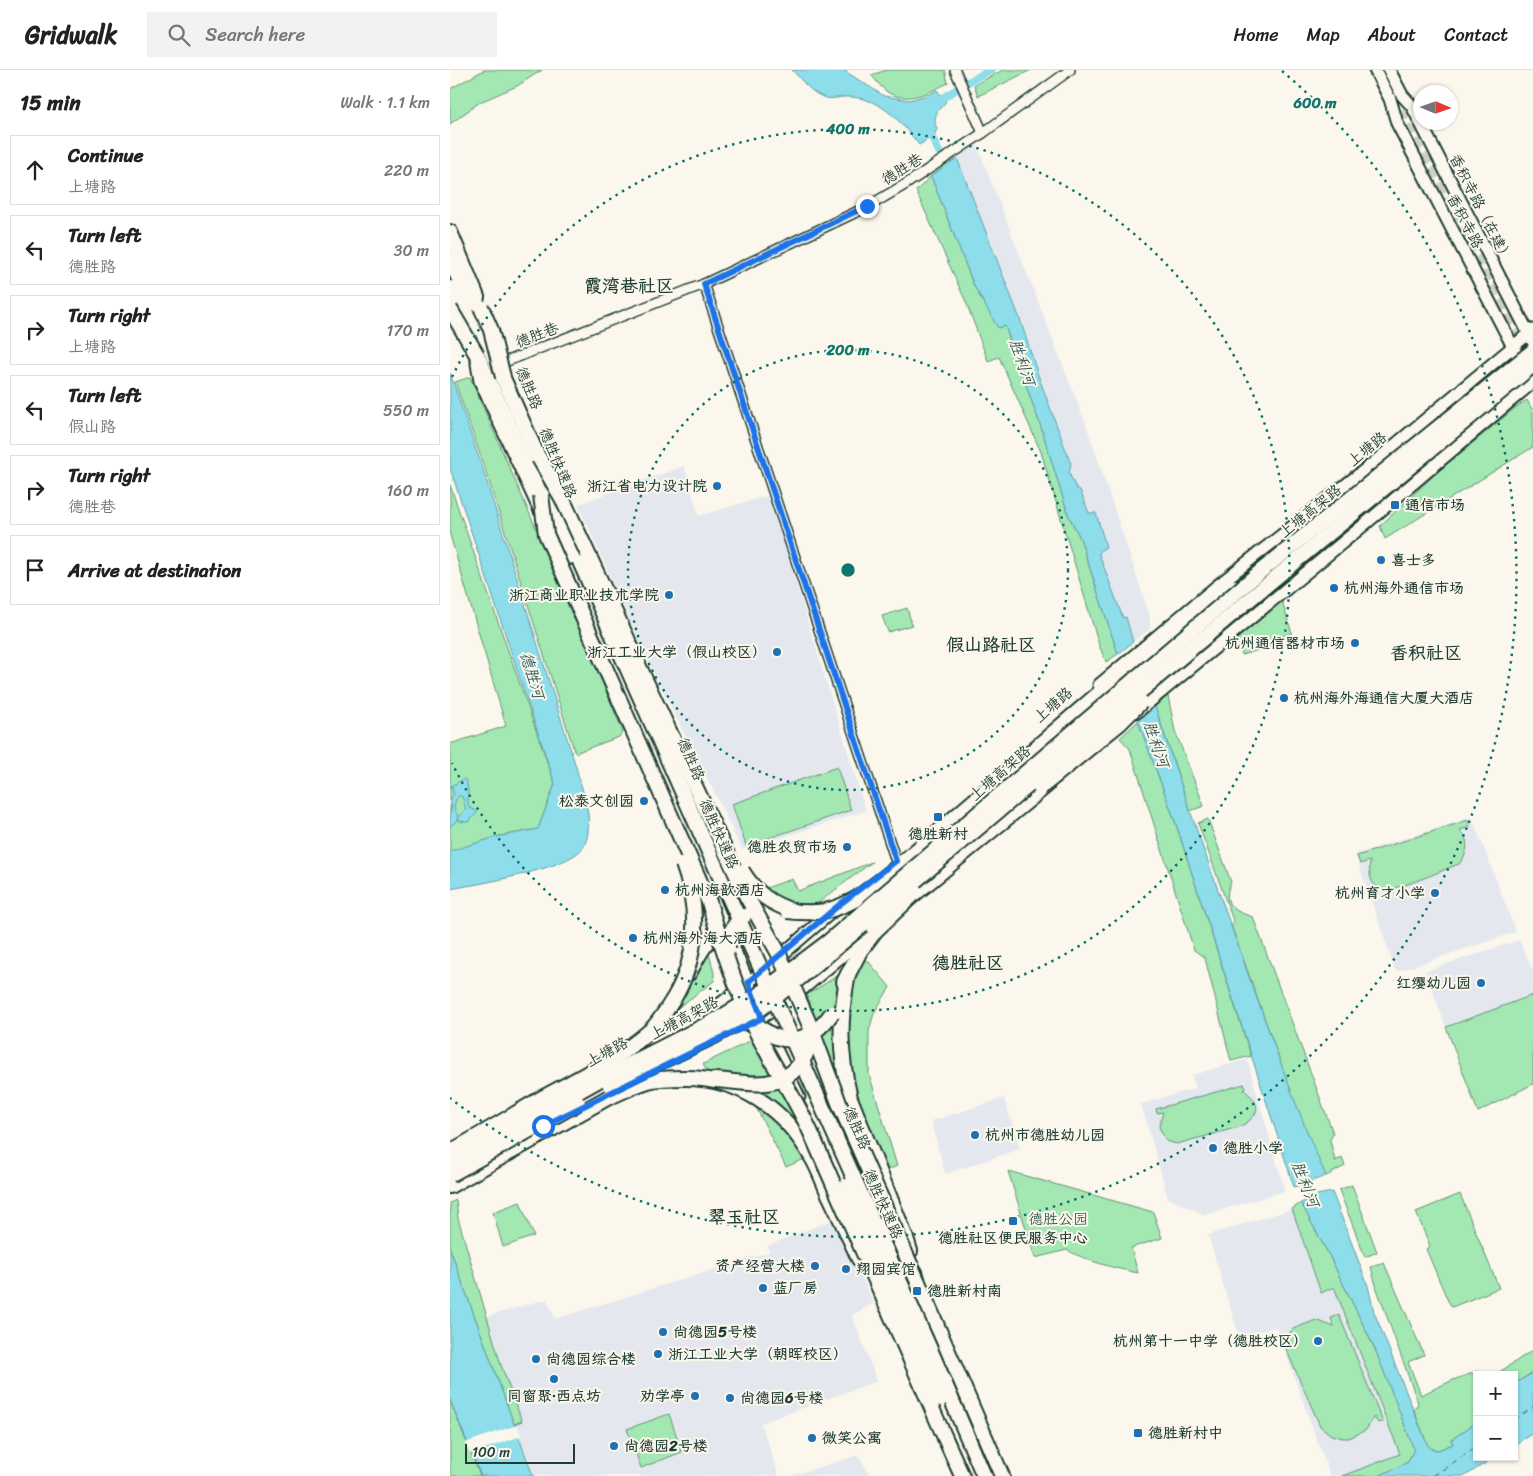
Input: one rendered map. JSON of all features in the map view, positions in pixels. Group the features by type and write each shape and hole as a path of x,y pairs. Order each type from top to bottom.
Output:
{"highway":[{"path":"450,232 491,330 503,378"},
{"name":"德胜快速路","path":"451,251 503,378 539,458 581,564 929,1347 984,1476"},
{"name":"德胜快速路","path":"450,288 477,355 541,495 974,1476"},
{"path":"450,310 477,355"},
{"name":"上塘高架路","path":"450,1160 608,1075 718,1019 758,995 828,942 1261,571 1533,351"},
{"name":"上塘高架路","path":"452,1180 616,1081 716,1035 755,1013 801,977 1262,589 1533,365"},
{"path":"539,458 562,498 747,897 778,952 811,1028 839,1103 1002,1476"},
{"path":"541,495 546,534 709,902 722,952 729,968 762,1030 775,1037 790,1039 808,1036 820,1028 832,1013 860,951 875,932 903,904 1120,722 1157,686 1225,627 1262,589"},
{"path":"729,968 728,942 730,933 742,917 764,910 815,913 839,908 856,899 882,880 1097,695 1218,598 1261,571"},
{"path":"599,655 626,732 681,859 691,891 694,913 694,936 692,950 680,989"},
{"path":"634,656 656,691 747,880 772,903 796,912"},
{"path":"450,1152 639,1040 661,1018 704,946 712,937 729,926 740,925 756,928 766,936 778,952"},
{"path":"848,974 843,1000 840,1047 844,1074 850,1098 906,1238 918,1282"},
{"path":"756,1018 765,1048 801,1110 962,1476"},
{"path":"452,1180 609,1097 649,1081 696,1078 767,1083 781,1080 800,1066 806,1056 811,1043 811,1028"},
{"path":"715,1080 744,1090 761,1100 780,1115 797,1135 812,1157 872,1286 896,1324"}],"main road":[{"path":"1375,70 1390,99 1398,123"},
{"path":"1389,70 1402,95 1412,106"},
{"name":"香积寺路（在建）","path":"1412,106 1531,335"},
{"name":"香积寺路","path":"1398,123 1532,384"},
{"name":"德胜路","path":"451,251 502,363 570,524 770,965 991,1476"},
{"path":"450,300 477,363 480,381 597,636 748,982 756,1018 806,1111 967,1476"},
{"name":"上塘路","path":"450,1160 567,1090 706,1015 770,965 839,905 896,861 1120,667 1217,586 1364,471 1514,346 1531,335"},
{"path":"452,1180 543,1126 786,1003 1532,384"},
{"path":"535,1096 567,1090"}],"street":[{"path":"955,70 983,133"},
{"name":"德胜巷","path":"502,363 704,284 867,206 983,133 1070,70"},
{"name":"香积寺路","path":"1370,70 1398,123"},
{"name":"香积寺路（在建）","path":"1394,70 1412,106"},
{"path":"704,284 896,861"},
{"path":"450,1160 452,1180"}],"shaded area":[{"path":"977,145 1087,427 1150,616 1150,629 1133,642 1126,618 1123,619 1099,554 1101,550 1089,514 1068,472 1020,319 957,158"},
{"path":"684,466 699,516 769,495 866,811 742,850 649,664 578,504"},
{"name":"杭州育才小学","path":"1472,817 1516,932 1396,972 1355,854"},
{"name":"红缨幼儿园","path":"1519,940 1533,971 1533,995 1446,1027 1425,971"},
{"name":"德胜小学","path":"1247,1059 1285,1191 1205,1215 1168,1198 1141,1104 1196,1088 1192,1075"},
{"name":"杭州市德胜幼儿园","path":"1004,1098 1020,1149 945,1174 931,1121"},
{"name":"杭州第十一中学（德胜校区）","path":"1292,1209 1320,1293 1334,1287 1400,1455 1342,1476 1330,1476 1276,1327 1239,1336 1208,1235"},
{"name":"浙江工业大学（朝晖校区）","path":"834,1219 874,1303 852,1315 877,1381 761,1423 779,1476 450,1476 450,1327 547,1299 555,1319 769,1252 767,1246"},
{"path":"858,1455 871,1476 790,1476 813,1469"}],"green space":[{"path":"484,70 542,70 517,86 480,102 450,124 450,89"},
{"path":"887,70 945,70 948,83 921,95 913,97 898,96 885,91 871,75"},
{"path":"1003,70 1031,70 978,96 974,85"},
{"path":"931,176 974,286 998,327 1005,326 1041,427 1068,514 1080,538 1118,654 1106,662 1099,645 1041,452 999,357 988,361 966,302 916,191"},
{"path":"470,377 567,598 623,732 619,737 575,753 486,472 455,382"},
{"path":"1527,400 1533,411 1533,447 1385,539 1380,526 1435,474"},
{"path":"450,485 555,784 538,829 496,837 450,852 450,744 506,726 450,535"},
{"path":"1279,601 1282,602 1292,633 1276,638 1278,644 1242,655 1237,639 1240,634"},
{"path":"907,608 912,625 888,632 882,616"},
{"path":"1168,696 1175,731 1204,806 1190,811 1155,706"},
{"path":"1138,721 1175,821 1251,1056 1231,1061 1205,958 1194,950 1130,749 1120,738"},
{"path":"837,767 851,810 746,846 732,804"},
{"path":"1208,819 1231,882 1227,896 1228,901 1235,909 1253,917 1333,1133 1330,1140 1335,1161 1342,1158 1345,1166 1326,1176 1306,1134 1231,925 1234,923 1198,823"},
{"path":"1468,820 1470,827 1460,830 1465,838 1467,847 1459,864 1406,885 1386,890 1376,887 1370,873 1370,861 1360,864 1357,856"},
{"path":"872,862 818,903 799,905 781,902 771,897 766,888 792,879 798,891"},
{"path":"701,922 714,973 714,981 675,1010 683,999 696,968"},
{"path":"863,955 890,987 874,1013 869,1031 869,1074 897,1166 880,1173 827,1058 807,995 840,974"},
{"path":"1533,995 1533,1084 1478,1112 1446,1027"},
{"path":"754,1039 816,1154 786,1167 742,1079 708,1074 703,1064"},
{"path":"1244,1084 1246,1089 1244,1090 1250,1095 1256,1106 1255,1115 1246,1123 1239,1127 1177,1144 1166,1141 1159,1127 1163,1112 1157,1113 1156,1109"},
{"name":"德胜公园","path":"1008,1171 1153,1212 1162,1238 1131,1248 1138,1273 1111,1267 1067,1250 1035,1258"},
{"path":"1352,1185 1377,1252 1365,1257 1339,1190"},
{"path":"1460,1194 1499,1288 1452,1307 1426,1249 1430,1246 1416,1212"},
{"path":"456,1200 458,1218 501,1365 522,1421 514,1424 450,1249 450,1203"},
{"path":"520,1202 534,1236 503,1247 493,1212"},
{"path":"1301,1203 1375,1349 1414,1449 1408,1462 1379,1476 1342,1476 1400,1454 1334,1287 1321,1293 1292,1209"},
{"path":"1384,1263 1424,1355 1408,1362 1421,1395 1473,1373 1473,1423 1451,1440 1453,1444 1438,1450 1431,1449 1427,1444 1414,1410 1418,1403 1377,1289 1371,1267"},
{"path":"1339,1315 1383,1422 1378,1423 1374,1417 1366,1430 1349,1438 1331,1435 1320,1426 1286,1349 1288,1335 1293,1329 1316,1320 1334,1327 1331,1318"},
{"path":"1533,1350 1532,1373 1518,1382 1518,1371 1501,1371"},
{"path":"450,1400 480,1476 450,1476"},
{"path":"669,1414 682,1452 641,1468 627,1429"}],"water":[{"path":"792,70 843,70 884,96 909,100 928,95 937,90 946,102 936,114 937,129 934,136 919,145 896,118 877,105 856,97 825,98 810,89"},
{"path":"957,158 1020,319 1038,375 1071,464 1069,473 1076,488 1080,490 1089,513 1096,513 1106,547 1099,554 1123,618 1126,617 1133,642 1118,654 1080,538 1068,514 1041,427 1005,326 998,328 974,286 931,176"},
{"name":"德胜河","path":"450,373 484,473 576,767 587,807 589,823 584,846 572,857 540,870 450,889 450,851 496,837 538,829 555,784 450,468"},
{"path":"1155,706 1252,985 1326,1176 1294,1187 1175,821 1138,721"},
{"path":"464,779 467,784 469,807 477,811 477,813 468,822 459,821 460,815 466,810 462,796 459,796 454,806 458,815 457,820 450,827 452,807 450,800 454,794 451,786"},
{"path":"1332,1192 1368,1286 1374,1312 1427,1444 1431,1449 1438,1450 1453,1444 1451,1440 1473,1423 1473,1461 1489,1461 1465,1476 1379,1476 1408,1462 1414,1449 1375,1349 1301,1203 1317,1195"},
{"path":"450,1249 533,1476 481,1476 450,1400"},
{"path":"1533,1373 1533,1433 1518,1442 1518,1416 1518,1382"}],"pier":[{"path":"517,1425 521,1436 470,1454 465,1443"}],"waterway":[{"path":"935,103 991,70"},
{"name":"胜利河","path":"928,130 950,173"},
{"name":"胜利河","path":"1301,1174 1315,1207"}],"ferry route":[{"path":"1518,1417 1533,1407"},
{"path":"1433,1476 1473,1450"}],"tunnel":[{"path":"1392,96 1530,364"}],"place":[{"name":"浙江省电力设计院","path":"717,486"},
{"name":"通信市场","path":"1395,505"},
{"name":"喜士多","path":"1381,560"},
{"name":"杭州海外通信市场","path":"1334,588"},
{"name":"浙江商业职业技术学院","path":"669,595"},
{"name":"杭州通信器材市场","path":"1355,643"},
{"name":"浙江工业大学（假山校区）","path":"777,652"},
{"name":"杭州海外海通信大厦大酒店","path":"1284,698"},
{"name":"松泰文创园","path":"644,801"},
{"name":"德胜新村","path":"938,817"},
{"name":"德胜农贸市场","path":"847,847"},
{"name":"杭州海歆酒店","path":"665,890"},
{"name":"杭州育才小学","path":"1435,893"},
{"name":"杭州海外海大酒店","path":"633,938"},
{"name":"红缨幼儿园","path":"1481,983"},
{"name":"杭州市德胜幼儿园","path":"975,1135"},
{"name":"德胜小学","path":"1213,1148"},
{"name":"德胜社区便民服务中心","path":"1013,1221"},
{"name":"资产经营大楼","path":"815,1266"},
{"name":"翔园宾馆","path":"846,1269"},
{"name":"蓝厂房","path":"763,1288"},
{"name":"德胜新村南","path":"917,1291"},
{"name":"尚德园5号楼","path":"663,1332"},
{"name":"杭州第十一中学（德胜校区）","path":"1318,1341"},
{"name":"浙江工业大学（朝晖校区）","path":"658,1354"},
{"name":"尚德园综合楼","path":"536,1359"},
{"name":"同窗聚·西点坊","path":"554,1379"},
{"name":"劝学亭","path":"695,1396"},
{"name":"尚德园6号楼","path":"730,1398"},
{"name":"德胜新村中","path":"1138,1433"},
{"name":"微笑公寓","path":"812,1438"},
{"name":"尚德园2号楼","path":"614,1446"}],"district":[{"name":"霞湾巷社区","path":"629,286"},
{"name":"假山路社区","path":"991,645"},
{"name":"香积社区","path":"1426,653"},
{"name":"德胜社区","path":"968,963"},
{"name":"翠玉社区","path":"744,1217"}],"route":[{"path":"543,1126 762,1018 748,982 839,905 896,861 704,284 867,206"}]}
